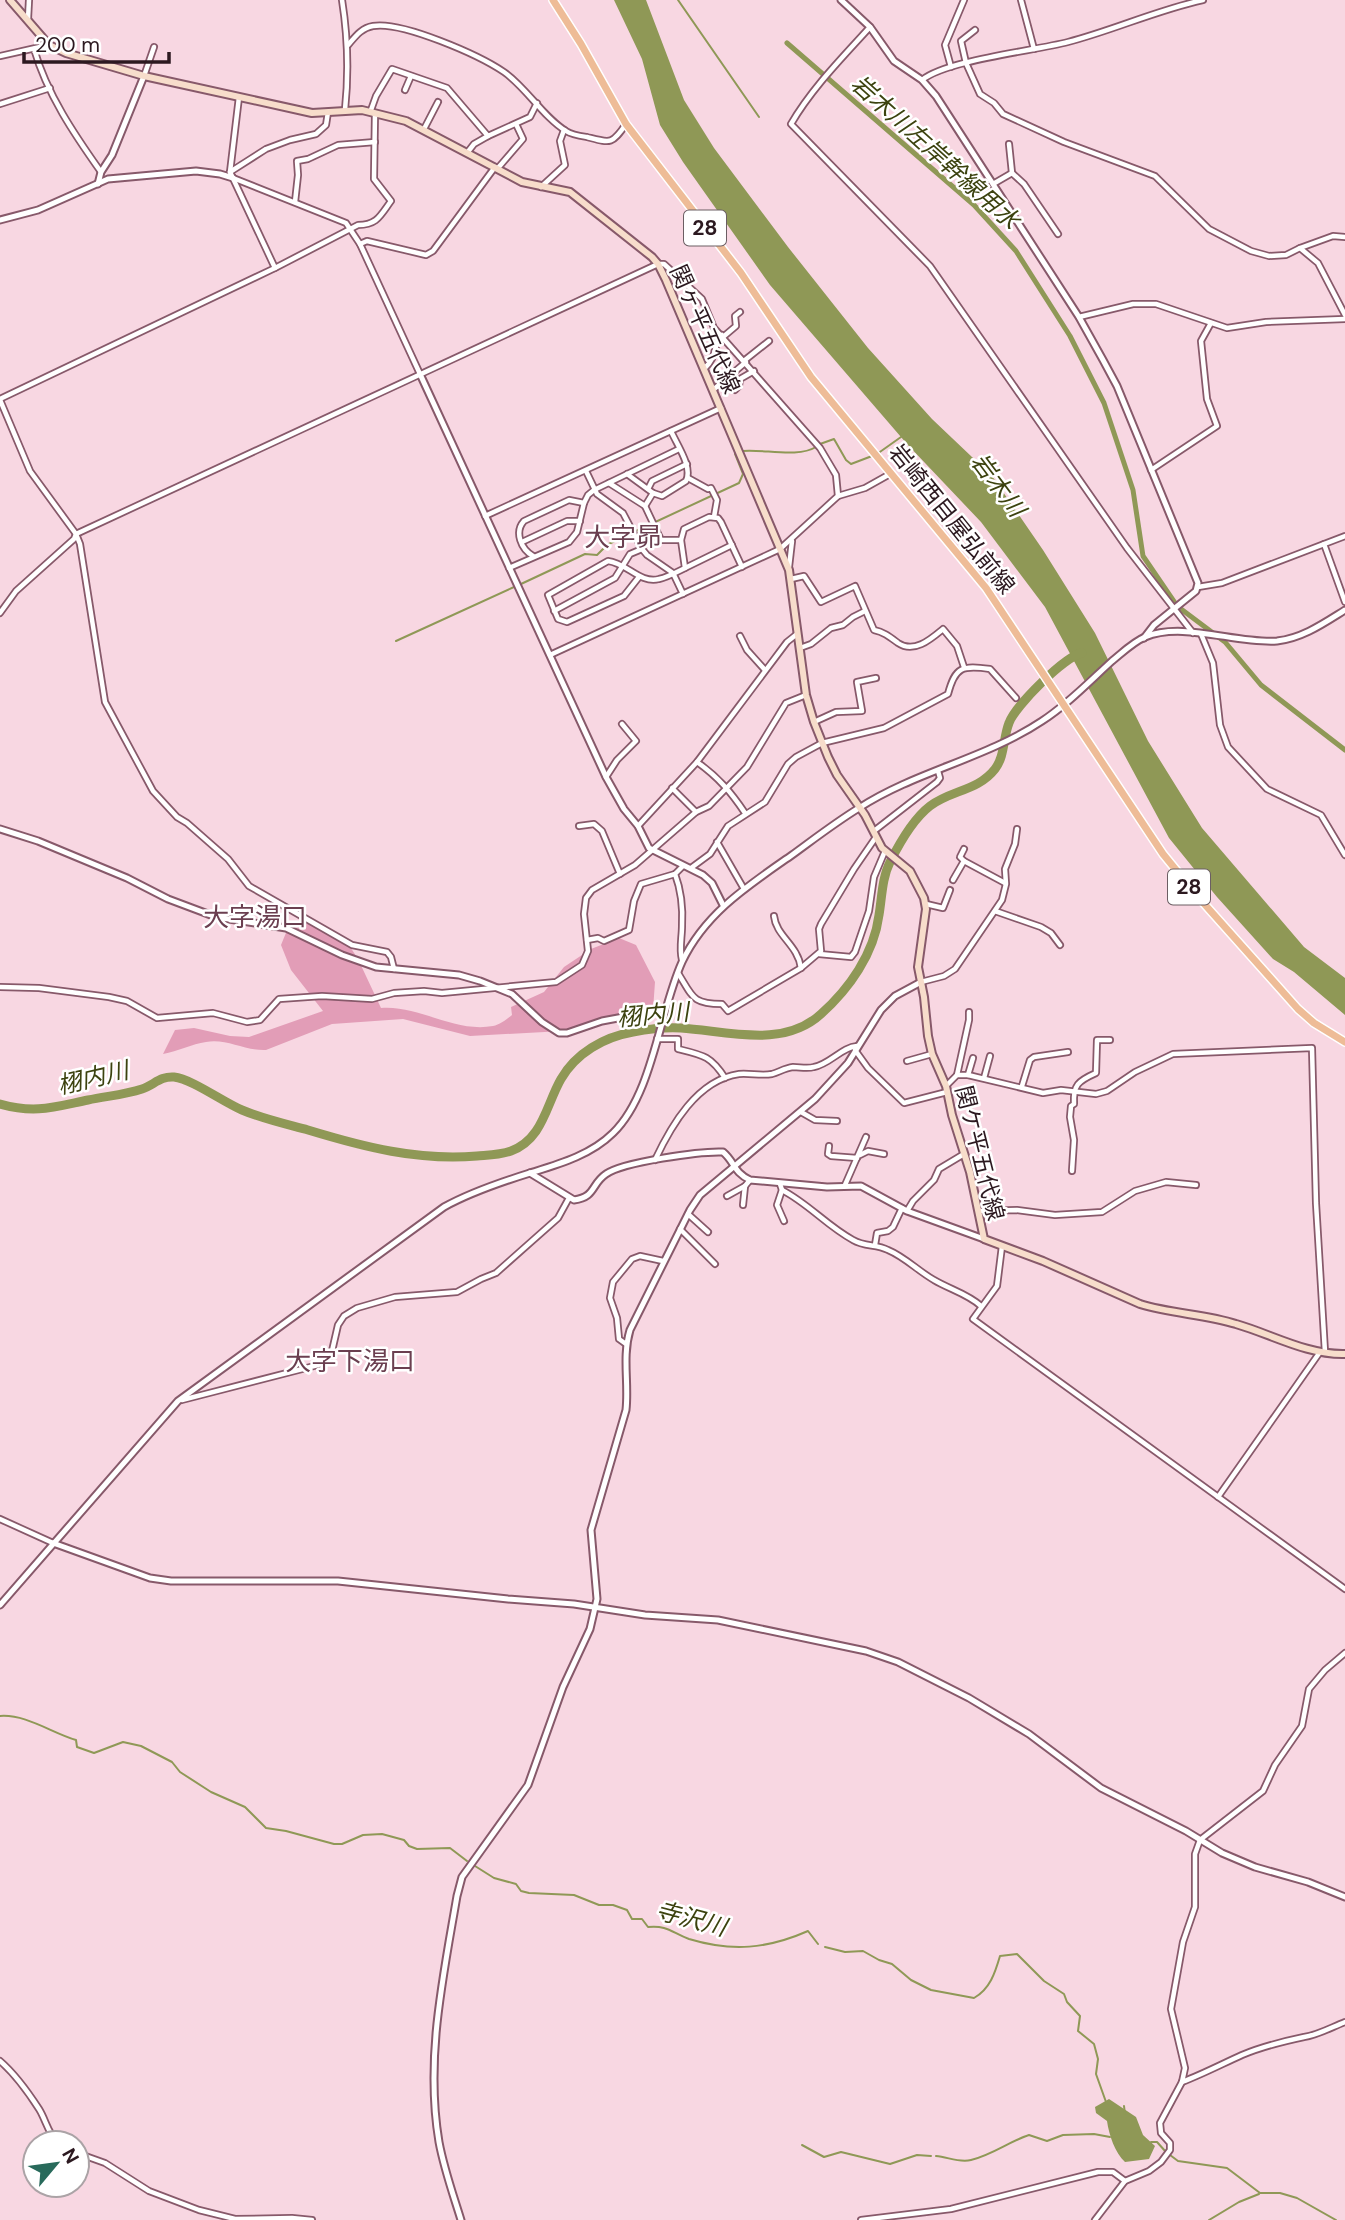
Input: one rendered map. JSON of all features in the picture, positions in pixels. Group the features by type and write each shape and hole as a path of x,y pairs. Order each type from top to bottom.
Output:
{"main road":[{"name":"関ヶ平五代線","path":"10,0 50,45 66,53 144,76 312,113 373,111 424,129 522,182 570,192 658,264 789,570 806,695 814,722 833,768 860,807"},
{"name":"岩崎西目屋弘前線","path":"552,0 581,44 626,124 741,273 811,377 970,567 1163,854 1298,1009 1314,1023 1345,1042"},
{"path":"860,807 885,852 914,877 926,904"},
{"name":"関ケ平五代線","path":"926,904 918,957 932,1054 946,1089 965,1154 984,1239 1078,1275 1140,1304 1234,1323 1323,1353 1345,1354"}],"street":[{"path":"28,19 29,0"},
{"path":"342,0 348,45 345,110"},
{"path":"841,0 870,27 894,61 922,80 936,96 1079,317 1117,386 1196,573 1198,587"},
{"path":"951,67 944,45 964,0"},
{"path":"1021,0 1034,49"},
{"path":"922,80 930,74 951,67 1100,33 1203,0"},
{"path":"348,45 363,29 375,25 414,32 467,50 505,73 564,130 603,143 618,136 626,124"},
{"path":"870,27 822,80 800,108 792,126 930,266 1127,548 1173,609 1197,634 1213,663 1220,725 1228,747 1267,789 1321,815 1345,855"},
{"path":"975,30 961,41 966,63 980,94 1003,114 1065,142 1155,176 1209,229 1260,255 1286,255 1334,236 1345,237"},
{"path":"0,56 50,45"},
{"path":"98,184 154,47"},
{"path":"34,49 38,64 67,123 101,172"},
{"path":"394,969 387,952 352,945 249,886 228,859 177,817 153,791 105,702 82,554 76,534 30,471 0,400 275,268 358,225 369,225 376,221 391,201 374,179 373,111 376,96 392,69 447,88 488,136"},
{"path":"405,90 411,76"},
{"path":"0,104 50,88"},
{"path":"239,97 231,175 275,268"},
{"path":"424,129 438,102"},
{"path":"467,153 474,144 488,136 530,117 537,103"},
{"path":"231,175 266,149 316,134 326,125 328,112"},
{"path":"360,244 367,241 426,255 433,251 497,167 523,139 516,124"},
{"path":"541,187 565,165 560,141 564,130"},
{"path":"295,202 297,161 308,159 338,145 374,142"},
{"path":"1009,144 1013,173 1024,184 1058,234"},
{"path":"0,220 38,210 107,179 196,171 231,175 346,223 360,244 606,777 652,850 691,868 712,883 723,905"},
{"path":"993,184 1013,173"},
{"path":"1079,317 1144,303 1156,304 1227,328 1266,322 1345,317 1318,263 1300,248"},
{"path":"0,613 16,592 74,539 76,534 658,264 664,264 702,299 714,328 820,447 836,475 838,496"},
{"path":"704,369 714,358 718,339 736,326 735,316 740,312"},
{"path":"1151,470 1217,426 1207,400 1200,341 1211,323"},
{"path":"713,390 769,341"},
{"path":"735,390 740,379 754,371"},
{"path":"485,516 721,408"},
{"path":"671,431 687,464 688,478"},
{"path":"509,568 569,542 577,532 584,503 594,490 679,449"},
{"path":"645,506 652,481 687,464"},
{"path":"586,471 594,490 622,513 646,555 673,573 683,594"},
{"path":"627,474 651,491 666,495 688,478"},
{"path":"550,655 780,549 838,496 865,488 891,474"},
{"path":"688,478 708,489 711,488 717,500 714,517"},
{"path":"609,483 645,506 661,540 681,540"},
{"path":"533,556 527,552 522,542 519,529 524,521 569,500 584,503"},
{"path":"685,568 681,540 684,529 709,517 721,522 742,567"},
{"path":"522,542 567,521 580,522"},
{"path":"1144,638 1154,625 1198,587 1222,583 1345,536"},
{"path":"789,570 792,540"},
{"path":"1324,544 1345,602"},
{"path":"639,577 624,596 572,620 562,621 554,611 548,595 570,585 608,561 623,565 639,577 654,580 732,545"},
{"path":"554,611 615,578 630,554 642,549"},
{"path":"791,579 804,576 821,602 855,586 874,630 883,632 902,646 916,647 943,629 957,646 964,667"},
{"path":"0,1605 178,1401 444,1207 473,1193 575,1158 611,1136 635,1101 682,961 702,929 723,905 744,889 860,807 997,745 1043,721 1120,655 1144,638 1157,633 1262,641 1293,638 1307,633 1345,610"},
{"path":"800,648 865,611"},
{"path":"638,826 697,762 765,670 787,642 798,633"},
{"path":"740,636 747,650 765,670"},
{"path":"691,868 709,854 728,826 765,802 788,764 796,757 822,743 873,733 948,694 953,675 964,667 990,669 1016,698"},
{"path":"814,722 836,712 862,711 857,682 876,678"},
{"path":"0,987 39,988 109,997 127,1001 157,1018 213,1013 247,1022 260,1020 279,999 322,996 372,999 394,993 442,993 556,982 582,965 588,951 584,914 586,898 592,890 635,865 696,812 709,806 747,767 786,703 806,695"},
{"path":"606,777 617,760 636,741 622,724"},
{"path":"697,762 716,775 746,813"},
{"path":"819,954 821,924 875,834 937,782 940,778 938,771"},
{"path":"673,788 696,812"},
{"path":"579,825 594,824 603,831 620,874"},
{"path":"0,829 38,841 127,878 168,899 216,917 286,928 342,955 376,967 459,975 500,988 512,994 542,1022 559,1033 602,1020 666,1009"},
{"path":"461,2220 439,2140 433,2052 457,1896 461,1877 528,1785 563,1687 590,1629 596,1606 591,1530 626,1410 626,1345 630,1330 688,1214 710,1186 802,1112 831,1082 888,1003 905,989 944,976 955,969 1002,901 1006,884 1005,869 1015,844 1017,829"},
{"path":"717,841 744,889"},
{"path":"964,849 960,857 964,862 1006,884"},
{"path":"678,973 696,1000 702,1004 722,1004 728,1011 801,968 819,954 851,957 869,911 874,877 885,852"},
{"path":"953,880 964,862"},
{"path":"586,940 598,938 604,941 624,934 629,930 634,901 641,884 675,874 683,866"},
{"path":"675,874 683,923 680,950 682,961"},
{"path":"926,904 943,908 950,890"},
{"path":"995,911 1041,927 1051,933 1060,945"},
{"path":"774,916 775,923 800,956 801,968"},
{"path":"654,1161 668,1131 698,1095 725,1078 737,1074 771,1074 792,1068 817,1067 828,1063 852,1046 868,1068 904,1103 914,1102 946,1089 957,1075 969,1012"},
{"path":"657,1037 678,1039 678,1049 707,1057 725,1078"},
{"path":"1072,1171 1074,1140 1070,1117 1074,1091 1083,1079 1096,1073 1097,1040 1110,1040"},
{"path":"957,1075 968,1074 1042,1093 1074,1091 1096,1094 1107,1091 1135,1072 1173,1054 1312,1048 1323,1353 1218,1497"},
{"path":"1023,1086 1030,1060 1034,1057 1068,1052"},
{"path":"907,1061 932,1054"},
{"path":"984,1078 990,1056"},
{"path":"968,1074 973,1058"},
{"path":"802,1112 815,1120 837,1121"},
{"path":"845,1185 866,1138"},
{"path":"829,1146 828,1154 831,1156 858,1157 868,1151 884,1154"},
{"path":"530,1173 569,1198 580,1199 590,1195 603,1177 615,1170 654,1161 718,1152 727,1155 738,1174 750,1180 781,1187 861,1186 904,1210 984,1239"},
{"path":"875,1245 877,1233 893,1227 904,1210 934,1180 939,1169 965,1154"},
{"path":"727,1196 750,1180"},
{"path":"979,1212 1017,1210 1055,1215 1102,1212 1135,1191 1166,1182 1196,1185"},
{"path":"744,1205 745,1186"},
{"path":"781,1187 777,1205 784,1221"},
{"path":"781,1187 847,1237 864,1247 875,1245 889,1250 981,1306"},
{"path":"178,1401 318,1365 328,1359 338,1325 344,1316 356,1308 396,1297 457,1292 496,1273 558,1218 569,1198"},
{"path":"688,1214 708,1232"},
{"path":"680,1229 715,1264"},
{"path":"1002,1246 997,1286 973,1319 1345,1589"},
{"path":"626,1345 620,1339 610,1298 613,1282 632,1259 640,1256 663,1261"},
{"path":"0,1519 53,1543 139,1574 171,1581 338,1581 596,1606 645,1615 719,1620 858,1649 898,1662 946,1684 999,1715 1101,1788 1239,1861 1308,1882 1345,1897"},
{"path":"1095,2220 1125,2181 1149,2171 1170,2150 1170,2143 1161,2133 1160,2123 1182,2082 1185,2068 1171,2009 1186,1931 1195,1907 1195,1854 1200,1839 1263,1791 1275,1765 1302,1726 1309,1689 1325,1670 1345,1653"},
{"path":"1182,2082 1214,2070 1243,2054 1289,2039 1305,2038 1345,2022"},
{"path":"0,2061 11,2070 40,2110 48,2129"},
{"path":"91,2158 105,2163 149,2191 199,2210 235,2219 312,2220"},
{"path":"861,2220 951,2209 1098,2172 1113,2172 1125,2181"}],"shaded area":[{"path":"290,923 315,923 345,939 358,959 381,1008 395,1008 450,1023 479,1027 503,1022 512,1015 511,1007 544,992 564,967 591,949 619,938 636,945 655,982 653,1010 563,1031 470,1036 403,1019 332,1024 266,1050 213,1041 163,1054 175,1030 194,1028 249,1037 323,1011 291,970 281,945"}],"water":[{"name":"岩木川","path":"614,0 646,0 684,100 714,148 868,348 932,419 992,476 1095,633 1148,741 1202,828 1304,947 1345,978 1345,1015 1294,972 1273,959 1169,838 1045,607 981,522 907,444 770,285 660,125 642,59"},
{"path":"1109,2099 1136,2117 1143,2135 1155,2146 1149,2159 1125,2162 1118,2154 1107,2121 1096,2113 1095,2107"}],"waterway":[{"path":"678,0 759,117"},
{"name":"岩木川左岸幹線用水","path":"787,43 974,205 1016,251 1070,336 1104,403 1133,490 1143,556 1175,603"},
{"path":"877,454 901,437"},
{"path":"820,444 834,439 851,464 872,456"},
{"path":"743,451 791,453 816,447"},
{"path":"636,531 739,483 743,474 735,454 737,453"},
{"path":"521,584 585,554 597,555 607,545 630,533"},
{"path":"396,641 514,587"},
{"name":"岩木川左岸幹線用水","path":"1181,609 1225,642 1261,685 1345,750"},
{"name":"栩内川","path":"0,1104 24,1109 54,1107 135,1091 174,1077 190,1082 250,1113 371,1147 412,1154 455,1157 511,1151 522,1146 537,1130 561,1079 574,1061 601,1042 622,1034 663,1028 772,1035 806,1025 821,1014 850,982 866,957 876,929 887,868 913,824 930,806 981,782 995,769 1013,715 1053,672 1082,653"},
{"path":"0,1716 19,1718 39,1725 76,1740 77,1747 94,1753 123,1742 141,1746 172,1762 180,1772 211,1792 245,1807 266,1828 334,1844 342,1844 363,1835 382,1834 404,1840 417,1849 450,1848 467,1861"},
{"name":"寺沢川","path":"475,1866 494,1878 516,1884 521,1891 574,1895 599,1905 613,1905 627,1910 632,1919 642,1919 648,1927 665,1928 705,1943 749,1947 778,1942 808,1931 818,1944"},
{"name":"寺沢川","path":"825,1947 845,1952 863,1951 892,1964 911,1980 931,1990 974,1998 988,1985 1000,1956 1017,1954 1044,1981 1064,1994 1067,2002 1080,2016 1078,2031 1094,2044 1098,2059 1096,2074 1106,2102"},
{"path":"1124,2106 1125,2114"},
{"path":"936,2156 967,2161 1029,2135 1047,2141 1063,2135 1094,2134 1110,2137"},
{"name":"寺沢川","path":"1151,2142 1157,2142 1166,2152"},
{"path":"802,2145 824,2157 841,2152 890,2164 917,2155 931,2156"},
{"name":"寺沢川","path":"1170,2155 1178,2161 1227,2168 1260,2193 1280,2193 1297,2198 1336,2220"},
{"path":"1209,2220 1239,2202 1259,2194"}],"district":[{"name":"大字昴","path":"623,537"},
{"name":"大字湯口","path":"255,917"},
{"name":"大字下湯口","path":"350,1361"}]}
